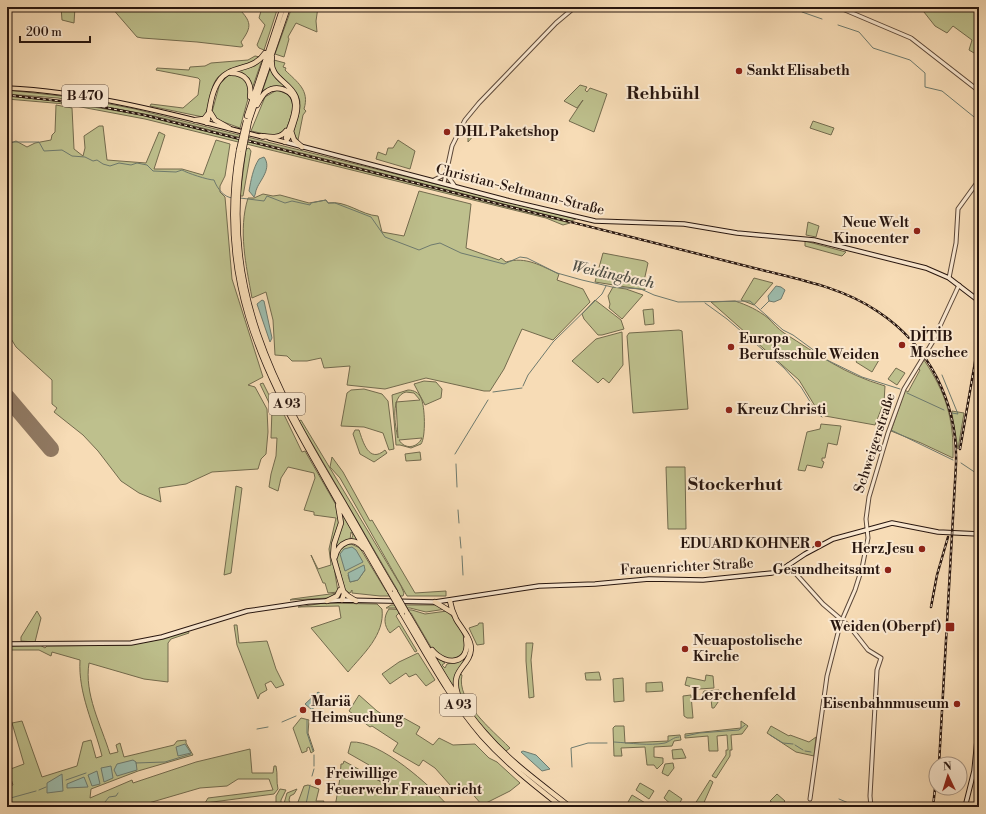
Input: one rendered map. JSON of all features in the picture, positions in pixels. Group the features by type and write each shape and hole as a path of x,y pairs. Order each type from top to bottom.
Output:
{"highway":[{"name":"A 93","path":"284,7 249,118 241,151 236,193 234,241 239,281 246,311 257,345 286,410 336,498 372,561 462,704 485,733 509,758 570,807"},
{"name":"A 93","path":"271,47 276,41 288,7"},
{"path":"266,62 271,47"},
{"path":"207,122 218,82 227,73 266,62"},
{"path":"266,62 294,92 298,100 298,112 285,142"},
{"path":"227,73 238,73 244,76 250,84 249,118"},
{"path":"249,118 265,92 274,89 284,89 292,96 295,104 290,130 294,140 302,147"},
{"path":"195,120 204,119 210,112"},
{"path":"210,112 215,120 229,128"},
{"path":"261,136 280,137 290,130"},
{"name":"A 93","path":"236,206 239,250 246,293 264,354 276,382 304,436 392,592"},
{"path":"336,498 341,521 333,547 342,600"},
{"path":"334,560 340,545 352,541 360,545 372,561"},
{"path":"341,590 356,600"},
{"path":"327,601 337,596 341,590"},
{"path":"450,601 453,613 466,635 471,649 459,669 456,682 456,690 462,704"},
{"path":"436,602 453,613"},
{"name":"A 93","path":"405,613 450,693 482,736 512,766 562,807"},
{"path":"419,634 435,654 444,660 451,662 458,660 464,654 467,647 466,635"}],"main road":[{"name":"B 470","path":"7,88 82,95 207,122 285,142"},
{"name":"Christian-Seltmann-Straße","path":"285,142 595,221 684,224 737,233 814,240 926,268 949,278 979,301"},
{"name":"Frauenrichter Straße","path":"7,644 130,643 162,637 252,610 289,604 342,600 436,602 539,586 595,584 649,579 703,580 772,573 781,570 828,541 892,523 938,532 979,534"},
{"path":"965,807 974,770 979,720"}],"street":[{"path":"444,183 455,138 465,120 479,103 556,23 575,7"},
{"path":"838,7 911,38 979,90"},
{"path":"434,180 446,174"},
{"path":"446,174 454,186"},
{"path":"949,278 956,243 958,209 979,180"},
{"name":"Schweigerstraße","path":"842,620 855,590 862,568 868,538 869,497 880,458 902,394 932,343 959,285"},
{"path":"788,565 823,604 853,630 868,650 881,658 877,670 870,796 871,807"},
{"path":"810,799 827,676 840,625"},
{"path":"974,770 979,772"}],"green space":[{"path":"61,7 75,7 74,23 62,20"},
{"path":"111,7 240,7 249,26 247,33 241,42 243,46 241,47 142,38 137,37"},
{"path":"272,7 278,7 264,50 259,48 257,45 265,25 259,18 261,11"},
{"path":"292,7 318,7 316,21 317,32 296,23 288,37 289,39 284,57 275,54"},
{"path":"920,7 979,7 979,56 969,50 972,40 953,26 947,33 935,26"},
{"path":"255,56 260,57 255,61 228,70 218,77 213,86 208,108 203,117 150,106 151,104 183,108 198,95 200,80 198,78 156,70 157,68 189,70 190,67 205,66 211,63 248,60"},
{"path":"262,60 252,89 249,78 237,71 255,66"},
{"path":"274,60 285,63 283,67 286,68 285,70 304,91 304,109 306,111 303,115 298,140 293,133 300,108 299,98 296,92 277,72 274,67"},
{"path":"271,66 296,102 284,87 261,95"},
{"path":"230,74 238,74 248,84 249,95 240,128 218,120 212,112 220,83"},
{"path":"580,85 587,87 585,90 587,92 590,88 607,94 594,132 569,121 583,100 577,108 564,101"},
{"path":"7,90 79,98 135,109 576,219 571,221 155,116 58,98 7,94"},
{"path":"277,90 287,94 292,102 292,112 286,130 274,136 251,131 265,97"},
{"path":"7,96 57,101 142,115 570,223 563,225 546,218 145,119 65,104 7,99"},
{"path":"56,105 72,108 74,149 83,156 85,148 84,136 99,126 103,126 107,160 146,163 159,132 165,135 154,169 182,169 203,175 216,140 230,144 225,176 220,186 220,192 225,197 232,279 263,377 248,385 255,387 267,409 268,432 266,454 261,459 258,469 212,472 186,484 159,488 161,502 139,493 121,481 98,451 83,435 54,412 57,408 52,404 52,380 16,347 7,332 7,142 11,143 16,141 27,147 35,143 51,140 52,135 55,132"},
{"path":"813,121 834,128 831,135 810,128"},
{"path":"466,123 475,134 468,142 468,138 461,131"},
{"path":"398,140 415,151 410,169 376,159 378,152 386,155 388,148 393,148"},
{"path":"249,148 251,151 243,196 240,196 246,149"},
{"path":"419,191 471,204 466,248 499,260 501,258 506,262 520,260 540,265 559,274 557,280 583,289 590,302 553,340 522,329 504,369 490,391 426,378 385,389 347,385 350,366 324,368 321,358 307,361 292,361 287,356 275,355 273,320 266,292 252,298 247,273 243,235 245,210 248,198 254,198 263,194 273,196 280,195 309,203 326,200 328,203 341,204 378,216 382,232 404,236"},
{"path":"808,222 819,226 816,237 806,235"},
{"path":"805,241 846,252 842,256 838,255 805,246"},
{"path":"603,253 645,261 648,263 644,281 645,290 595,282"},
{"path":"754,278 773,283 754,305 741,300"},
{"path":"613,287 626,289 643,295 622,319 609,308 610,304 608,296"},
{"path":"595,300 621,320 624,329 598,335 584,319 582,314"},
{"path":"735,301 748,306 768,318 784,333 844,370 885,386 884,402 875,425 825,416 818,411 799,380 711,302"},
{"path":"653,309 654,324 645,325 643,310"},
{"path":"682,331 688,409 633,413 627,336 629,333"},
{"path":"622,332 623,365 609,383 603,378 598,383 572,361 596,339"},
{"path":"863,351 879,360 872,372 856,362"},
{"path":"924,360 938,384 947,407 952,431 953,458 891,431 905,390 908,392 920,370 918,368"},
{"path":"896,368 905,373 897,385 888,379"},
{"path":"424,381 436,382 442,389 441,398 425,405 414,384"},
{"path":"263,383 271,399 276,398 302,452 305,451 336,505 340,518 333,561 338,592 328,593 325,583 323,583 311,555 318,569 331,565 329,549 336,518 314,515 314,512 304,510 315,478 314,473 288,467 281,478 278,491 269,487 276,456 277,438 271,438 272,409 260,384"},
{"path":"364,389 382,394 388,401 394,449 389,450 383,433 364,427 341,426 347,393 351,390"},
{"path":"408,390 416,392 420,396 424,421 424,435 421,444 411,448 396,445 392,395","holes":["406,392 414,393 420,400 397,402 398,399","396,404 398,438 395,419","422,438 414,446 404,445 399,440"]},
{"path":"952,411 964,413 958,449 952,414"},
{"path":"301,420 401,586 404,593 403,596 380,596 352,593 352,590 350,593 345,591 336,556 343,545 351,544 360,548 386,591 398,591 299,421","holes":["365,570 358,580 350,582 348,575"]},
{"path":"821,424 841,426 837,445 828,443 825,458 822,458 822,461 824,462 822,468 807,465 805,471 798,470 807,432 820,429"},
{"path":"355,430 359,430 362,440 371,453 379,454 385,450 387,453 374,462 360,454 353,434"},
{"path":"420,452 421,460 406,461 405,454"},
{"path":"332,457 343,472 370,521 372,520 415,593 446,591 446,596 407,596 340,478 330,467"},
{"path":"666,467 685,467 686,529 668,529"},
{"path":"236,486 242,488 231,573 224,575"},
{"path":"342,513 360,544 351,540 353,535 351,532 350,540 335,551 342,521"},
{"path":"338,593 329,598 290,600 292,599"},
{"path":"324,603 377,604 382,609 382,618 377,636 348,672 311,628 341,618 339,606 298,607"},
{"path":"391,605 436,605 446,609 426,612 410,608 386,608"},
{"path":"389,609 412,610 425,614 447,611 462,632 465,646 462,652 457,657 447,660 432,649 411,613 399,613 396,616 417,651 415,652 399,626 390,633 388,630 385,624 385,618"},
{"path":"37,611 41,618 35,642 21,641 21,637"},
{"path":"479,623 483,623 484,644 477,645 469,628 478,625"},
{"path":"234,625 237,625 239,643 267,641 276,669 284,685 276,688 271,681 265,684 267,690 260,694 258,699 237,645"},
{"path":"188,630 189,633 171,639 168,643 168,682 144,679 89,663 88,675 91,698 110,754 118,752 116,745 120,743 124,757 174,745 177,741 186,740 186,743 193,755 138,771 91,789 90,798 132,780 133,783 196,762 250,749 252,773 273,773 274,766 276,766 278,789 274,794 205,803 208,798 273,790 269,779 238,779 227,786 200,788 135,807 7,807 7,787 13,785 8,770 24,764 12,723 22,721 42,777 77,766 83,742 91,740 96,758 102,756 81,685 80,660 52,652 51,656 39,650 7,650 7,646 40,645 45,648 47,646 128,645 156,640"},
{"path":"526,643 533,643 531,660 534,697 529,698 526,661"},
{"path":"469,646 468,654 455,676 454,689 435,656 445,663 442,665 445,668 447,664 455,662"},
{"path":"418,653 435,680 426,686 416,674 409,677 406,673 390,684 382,674 399,662"},
{"path":"599,672 601,680 586,680 585,673"},
{"path":"459,673 462,675 464,695 470,705 485,724 510,748 506,751 470,712 459,695 457,689"},
{"path":"706,675 713,676 714,688 699,689 685,685 687,677 705,681"},
{"path":"623,678 624,701 614,702 613,679"},
{"path":"662,682 663,691 646,692 646,683"},
{"path":"719,690 723,695 714,708 712,708 711,699 703,700 703,693 704,691"},
{"path":"359,695 377,711 398,724 402,717 420,727 416,734 433,745 439,738 453,745 475,744 489,758 497,762 520,783 510,791 482,805 469,790 459,795 435,768 423,760 419,766 393,751 398,743 372,726 370,727 349,711"},
{"path":"691,695 693,718 687,718 684,716 683,696"},
{"path":"301,718 309,720 308,733 314,751 311,753 309,747 307,748 307,751 302,753 293,728"},
{"path":"741,721 748,726 742,734 731,735 732,750 730,750 730,756 716,778 712,776 726,755 726,750 728,750 727,735 717,736 718,751 709,751 708,736 685,738 685,734 741,728"},
{"path":"615,726 624,726 625,743 668,741 668,736 680,735 681,740 674,741 672,746 654,747 654,757 663,758 663,763 657,769 654,765 647,765 645,747 621,748 622,756 614,756 613,728"},
{"path":"771,726 789,736 790,735 809,742 816,737 814,756 796,752 767,733"},
{"path":"351,742 363,743 390,756 418,777 449,807 335,807 341,764 343,764 344,761 383,783 365,772 369,765 348,753"},
{"path":"682,749 686,758 673,759 672,750"},
{"path":"673,763 674,768 668,776 662,773 665,764"},
{"path":"710,780 713,782 702,807 693,807"},
{"path":"640,783 654,791 649,799 636,790"},
{"path":"308,785 319,789 316,801 324,801 321,807 300,807 298,802 304,786"},
{"path":"280,789 286,790 281,800 281,807 276,807 276,796"},
{"path":"297,789 294,794 290,796 289,800 292,807 283,807 287,793"},
{"path":"669,790 682,799 677,807 674,807 664,798"},
{"path":"777,794 785,801 779,807 770,801"},
{"path":"632,795 652,807 634,807 628,802"}],"shaded area":[{"path":"264,157 267,165 266,169 254,197 249,191 252,174 259,159"},
{"path":"776,286 785,290 781,299 774,302 769,301 768,296"},
{"path":"262,300 264,301 272,338 270,342 257,304"},
{"path":"352,547 356,550 363,562 345,571 340,554 344,549"},
{"path":"364,565 365,570 358,580 350,582 348,573"},
{"path":"318,692 321,694 320,698 312,710 305,704"},
{"path":"185,744 191,753 178,756 176,747"},
{"path":"523,751 536,755 550,769 542,771 521,752"},
{"path":"133,760 136,762 137,770 117,776 114,770 117,764"},
{"path":"111,766 113,778 104,782 101,768"},
{"path":"97,771 100,784 92,786 88,775"},
{"path":"62,774 63,791 47,793 47,783"},
{"path":"84,777 88,787 67,788 67,784"}],"waterway":[{"path":"971,7 975,13 979,15"},
{"path":"802,12 822,19"},
{"path":"838,25 859,32 873,48 910,60 925,73 925,87 942,91 979,121"},
{"name":"Weidingbach","path":"7,142 39,142 44,151 62,150 72,156 85,157 93,161 97,160 110,166 119,163 131,165 137,163 147,165 153,171 176,172 182,170 214,180 221,192 230,198 233,198"},
{"name":"Weidingbach","path":"240,198 264,201 267,196 285,203 292,201 310,205 311,203 326,200 328,203 335,203 371,217 385,237 419,250 440,243 461,253 504,264 520,257 527,258 557,273 612,287 641,289 654,295 678,302 750,301 783,330 793,335 827,360 862,377 900,389"},
{"path":"523,386 528,375 553,342 602,294 606,286"},
{"name":"Weidingbach","path":"761,309 769,301"},
{"path":"705,303 727,319 784,368 801,387 817,413 822,417"},
{"name":"Weidingbach","path":"942,375 958,414 952,413"},
{"path":"493,392 522,388"},
{"name":"Weidingbach","path":"907,393 944,410"},
{"path":"455,454 488,400"},
{"path":"891,430 953,460"},
{"path":"961,463 979,475"},
{"path":"456,464 457,487"},
{"path":"458,510 459,523"},
{"path":"460,537 461,548"},
{"path":"462,556 463,575"},
{"path":"282,722 296,716"},
{"path":"307,720 307,733 313,751"},
{"path":"686,736 699,733 739,730 745,725"},
{"path":"257,729 268,727"},
{"path":"770,735 783,743 793,744"},
{"path":"614,742 659,744 679,737"},
{"path":"572,767 571,748 588,743 607,743"},
{"path":"795,745 803,750"},
{"path":"805,751 811,752"},
{"path":"136,763 165,762 191,754"},
{"path":"314,755 314,766"},
{"path":"312,776 314,769"},
{"path":"66,780 86,773"},
{"path":"309,807 306,804 310,785"},
{"path":"39,790 46,787"},
{"path":"7,799 36,791"},
{"path":"101,807 109,797 116,796 118,793"},
{"path":"839,799 858,807"}],"runway":[{"path":"7,397 51,449"}],"railway":[{"path":"7,95 87,104 144,115 206,130 807,281 850,296 877,311 912,341 925,358 937,377 946,398 952,419 956,464 939,756"},
{"path":"960,449 979,339"},
{"path":"931,607 937,575 948,537"},
{"path":"933,807 934,796"}],"place":[{"name":"Sankt Elisabeth","path":"739,71"},
{"name":"DHL Paketshop","path":"447,132"},
{"name":"Neue Welt Kinocenter","path":"917,231"},
{"name":"DİTİB Moschee","path":"902,345"},
{"name":"Europa Berufsschule Weiden","path":"731,347"},
{"name":"Kreuz Christi","path":"729,410"},
{"name":"EDUARD KOHNER","path":"818,544"},
{"name":"Herz Jesu","path":"922,549"},
{"name":"Gesundheitsamt","path":"888,570"},
{"name":"Weiden (Oberpf)","path":"950,627"},
{"name":"Neuapostolische Kirche","path":"685,649"},
{"name":"Eisenbahnmuseum","path":"957,704"},
{"name":"Mariä Heimsuchung","path":"303,710"},
{"name":"Freiwillige Feuerwehr Frauenricht","path":"318,782"}],"district":[{"name":"Rehbühl","path":"663,93"},
{"name":"Stockerhut","path":"735,484"},
{"name":"Lerchenfeld","path":"744,694"}]}
